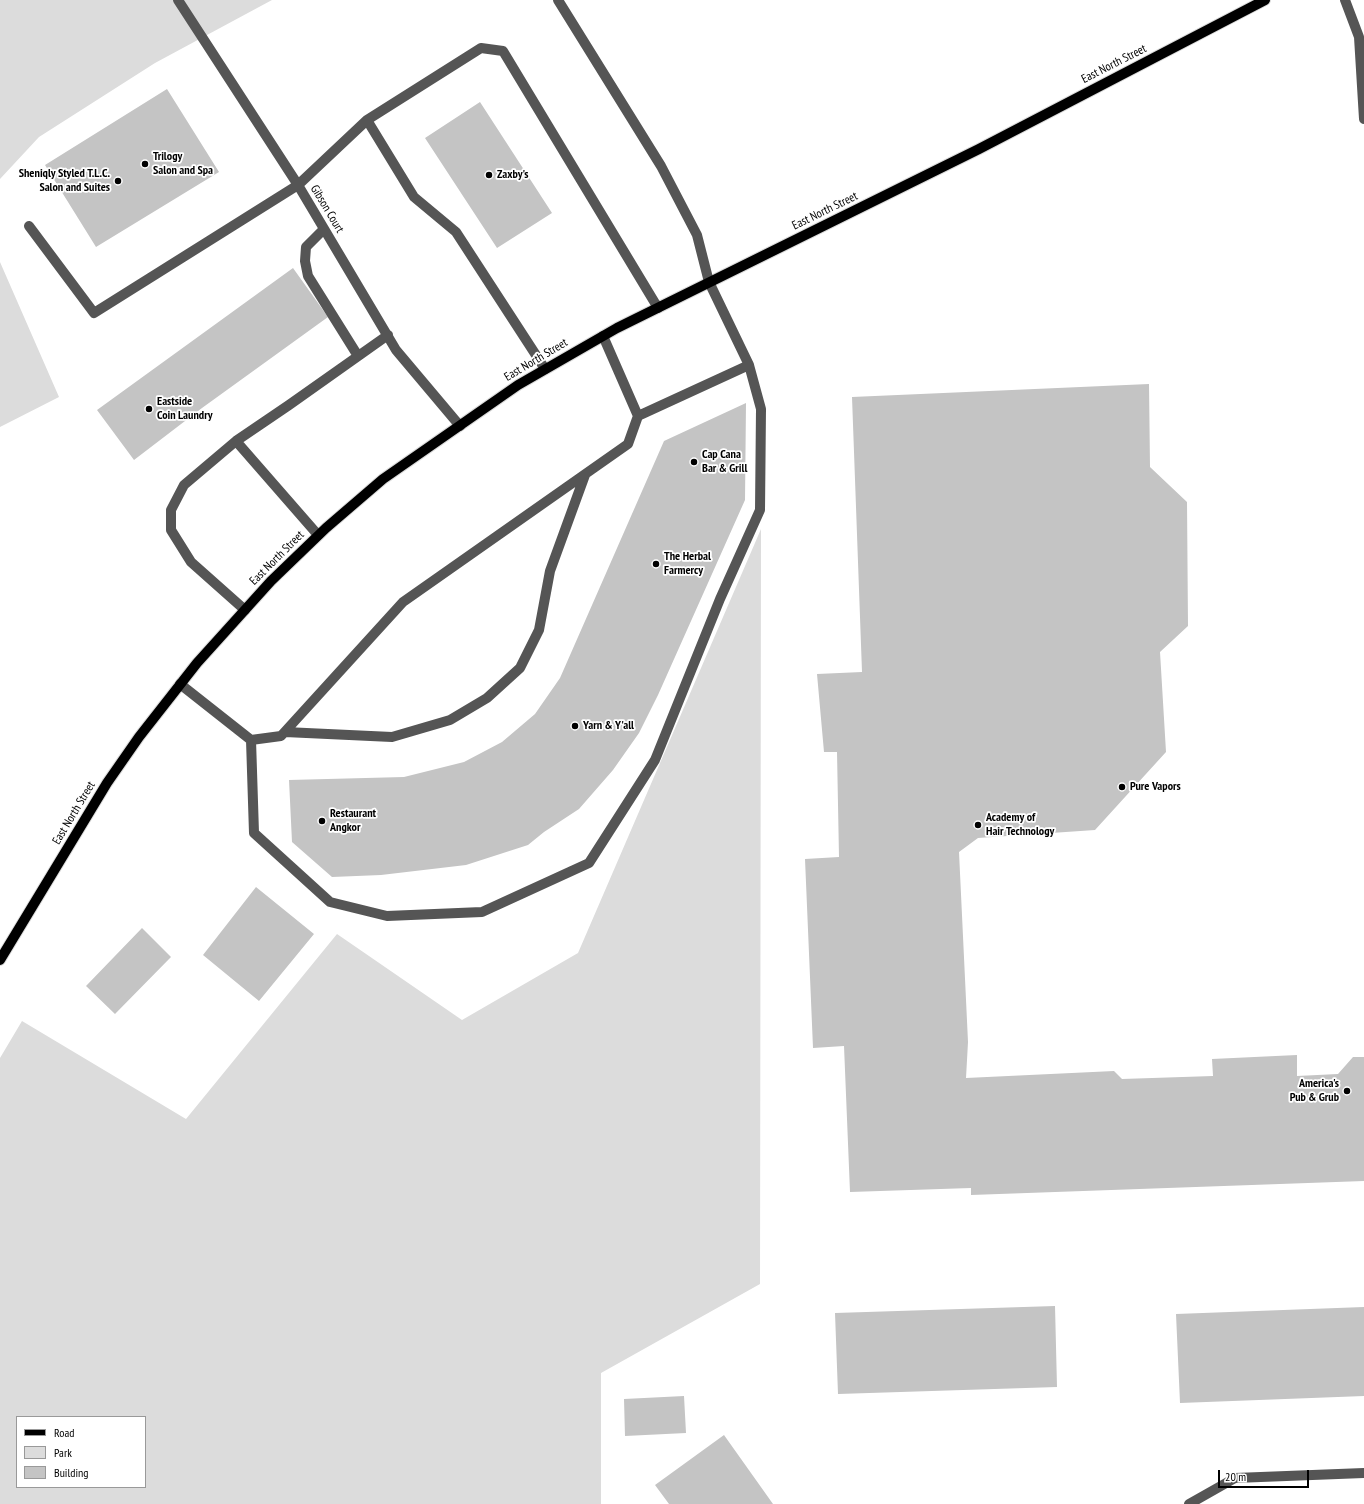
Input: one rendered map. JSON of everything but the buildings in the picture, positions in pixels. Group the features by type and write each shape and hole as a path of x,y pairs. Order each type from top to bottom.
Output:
{"main road":[{"name":"East North Street","path":"0,960 107,784 138,737 180,684 271,581 318,535 383,479 518,385 603,336 979,149 1265,0"}],"street":[{"name":"Gibson Court","path":"178,0 298,185 396,350 460,426"},
{"path":"251,740 254,833 330,902 387,916 482,912 589,862 655,760 720,599 760,510 762,409 749,365 709,282 697,235 661,166 558,0"},
{"path":"1345,0 1359,38 1364,119"},
{"path":"29,226 94,313 298,185 368,120 481,48 503,51 658,308"},
{"path":"368,120 414,197 456,232 545,369"},
{"path":"324,229 306,247 305,261 308,276 358,356"},
{"path":"245,610 191,562 171,530 171,510 184,485 236,440 289,405 388,335"},
{"path":"180,684 251,740 281,736 403,602 628,444 638,416 603,336"},
{"path":"638,416 749,365"},
{"path":"236,440 318,535"},
{"path":"285,732 392,737 450,720 487,698 520,668 539,630 550,571 585,474"},
{"path":"1189,1504 1235,1478 1364,1473"}],"green space":[{"path":"0,0 272,0 155,63 39,137 0,179"},
{"path":"0,262 59,397 0,427"},
{"path":"761,529 760,1284 601,1373 601,1504 0,1504 0,1058 22,1021 186,1119 337,934 462,1020 578,953"}],"place":[{"name":"Trilogy Salon and Spa","path":"145,164"},
{"name":"Zaxby's","path":"489,175"},
{"name":"Sheniqly Styled T.L.C. Salon and Suites","path":"118,181"},
{"name":"Eastside Coin Laundry","path":"149,409"},
{"name":"Cap Cana Bar & Grill","path":"694,462"},
{"name":"The Herbal Farmercy","path":"656,564"},
{"name":"Yarn & Y'all","path":"575,726"},
{"name":"Pure Vapors","path":"1122,787"},
{"name":"Restaurant Angkor","path":"322,821"},
{"name":"Academy of Hair Technology","path":"978,825"},
{"name":"America's Pub & Grub","path":"1347,1091"}]}
